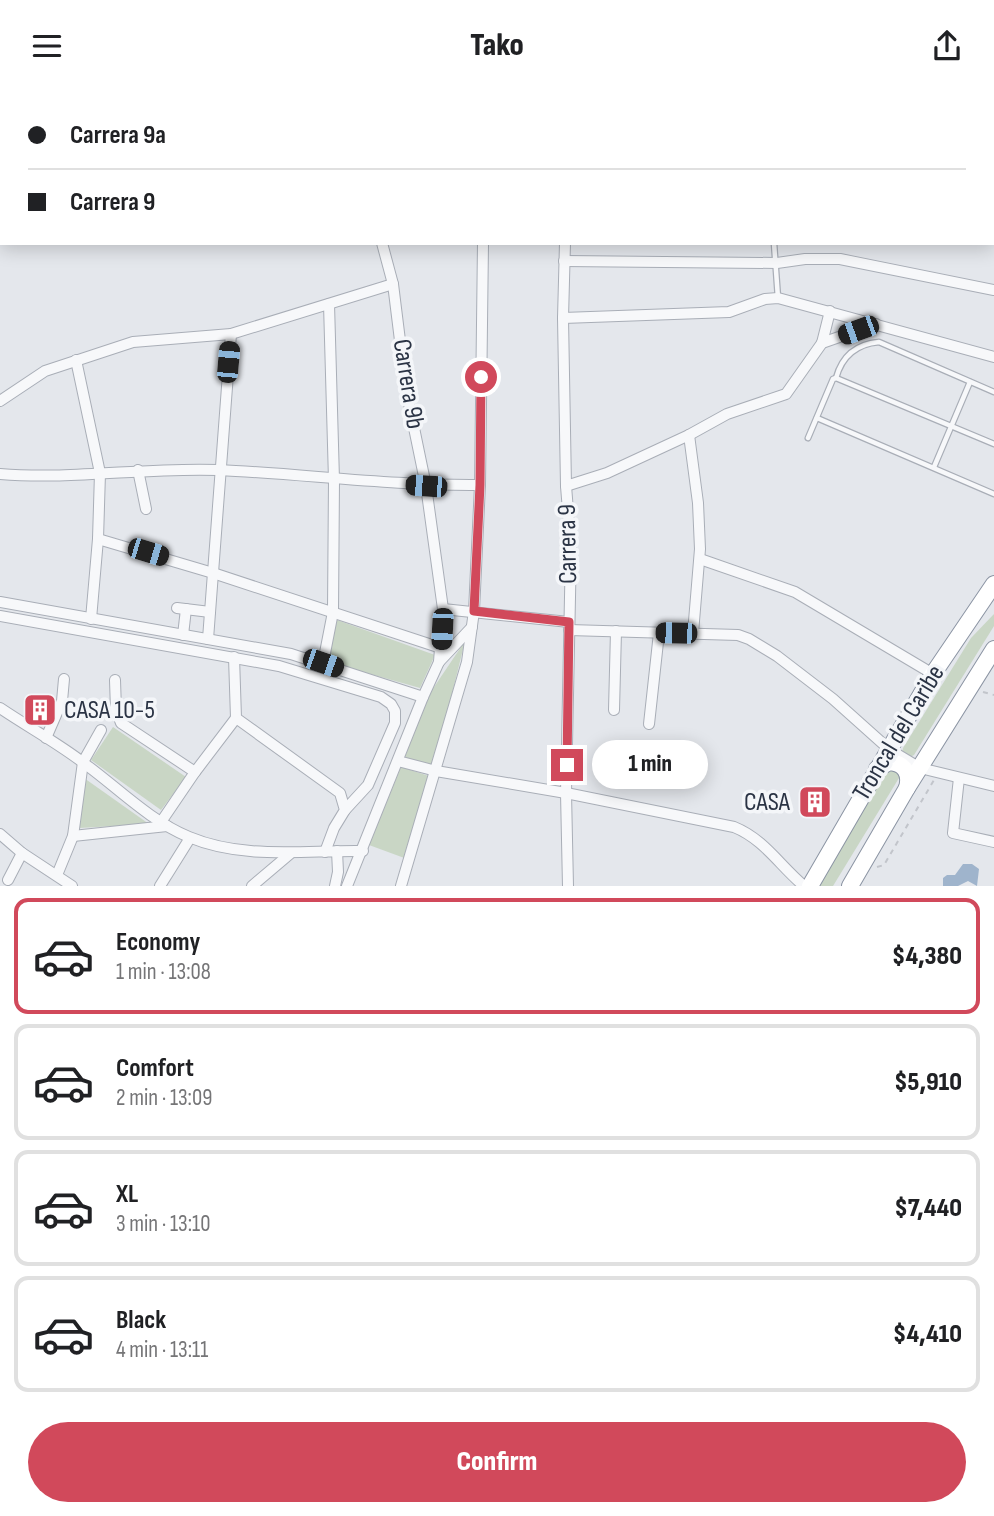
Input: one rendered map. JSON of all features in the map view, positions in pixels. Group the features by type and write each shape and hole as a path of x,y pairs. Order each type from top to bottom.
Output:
{"highway":[{"name":"Troncal del Caribe","path":"810,886 933,674 994,584"},
{"name":"Troncal del Caribe","path":"850,886 919,768 994,649"},
{"path":"876,770 881,764 897,762 908,772 907,788"}],"street":[{"name":"Carrera 9b","path":"383,245 393,284 407,389 426,486 443,609 439,662"},
{"path":"401,886 467,662 472,627 480,485 482,245"},
{"name":"Carrera 9","path":"565,245 563,318 566,486 571,548 566,793 568,886"},
{"path":"564,261 777,263 840,260 994,290"},
{"path":"0,401 46,371 133,342 231,334 393,284"},
{"path":"563,318 729,312 765,299 778,298 994,357"},
{"path":"323,663 333,612 334,480 329,305"},
{"path":"566,486 607,473 727,414 786,394 822,343 830,311"},
{"path":"822,343 877,323"},
{"path":"208,639 231,334"},
{"path":"76,361 100,473 91,619"},
{"path":"689,435 698,503 699,559 693,633"},
{"path":"0,474 28,476 138,470 219,470 426,486 480,485"},
{"path":"138,470 146,509"},
{"path":"98,539 442,648"},
{"path":"699,559 794,592 933,674"},
{"path":"0,602 291,654 423,697"},
{"path":"183,635 182,609 210,612"},
{"path":"443,609 616,631 738,635 778,656 833,699 890,750 919,768 994,786"},
{"path":"0,616 279,666 381,697 391,704 395,711 395,723 377,767 368,785 345,810 334,828 325,852"},
{"path":"347,886 439,662 472,627"},
{"path":"614,710 616,631"},
{"path":"649,725 659,633"},
{"path":"164,824 195,772 236,718 234,657"},
{"path":"46,739 62,701 64,679"},
{"path":"115,680 116,710 121,723 195,772"},
{"path":"0,709 83,762 164,824 190,838 232,849 290,853 362,851"},
{"path":"236,718 331,785 340,793 345,810"},
{"path":"57,875 73,836 83,762 101,730"},
{"path":"398,761 436,771 566,793 740,830 761,843 804,886"},
{"path":"959,778 953,833 994,842"},
{"path":"73,836 164,824"},
{"path":"0,834 22,853 72,886"},
{"path":"160,886 190,838"},
{"path":"335,886 338,872 337,851"},
{"path":"8,880 22,853"},
{"path":"252,886 290,853"}],"lane":[{"path":"774,245 778,298"},
{"path":"807,438 840,364 846,355 864,345 879,342 994,392"},
{"path":"836,378 994,444"},
{"path":"934,467 970,382"},
{"path":"817,418 994,494"}],"path":[{"path":"865,861 877,867 884,865 938,773"}],"green space":[{"path":"994,614 994,626 914,755 910,757 902,753 971,638"},
{"path":"337,620 435,655 420,688 328,662"},
{"path":"465,641 434,767 405,757 426,699"},
{"path":"113,727 186,777 161,810 91,760"},
{"path":"401,767 432,777 407,859 369,845"},
{"path":"892,768 900,775 899,778 833,886 818,886 887,770"},
{"path":"84,778 149,824 79,828"}],"water":[{"path":"963,864 972,864 979,869 977,886 968,881 958,886 943,886 943,878 955,875"}],"place":[{"name":"CASA 10-5","path":"40,710"},
{"name":"CASA","path":"815,802"}],"route":[{"path":"481,377 480,485 474,611 569,622 567,765"}]}
